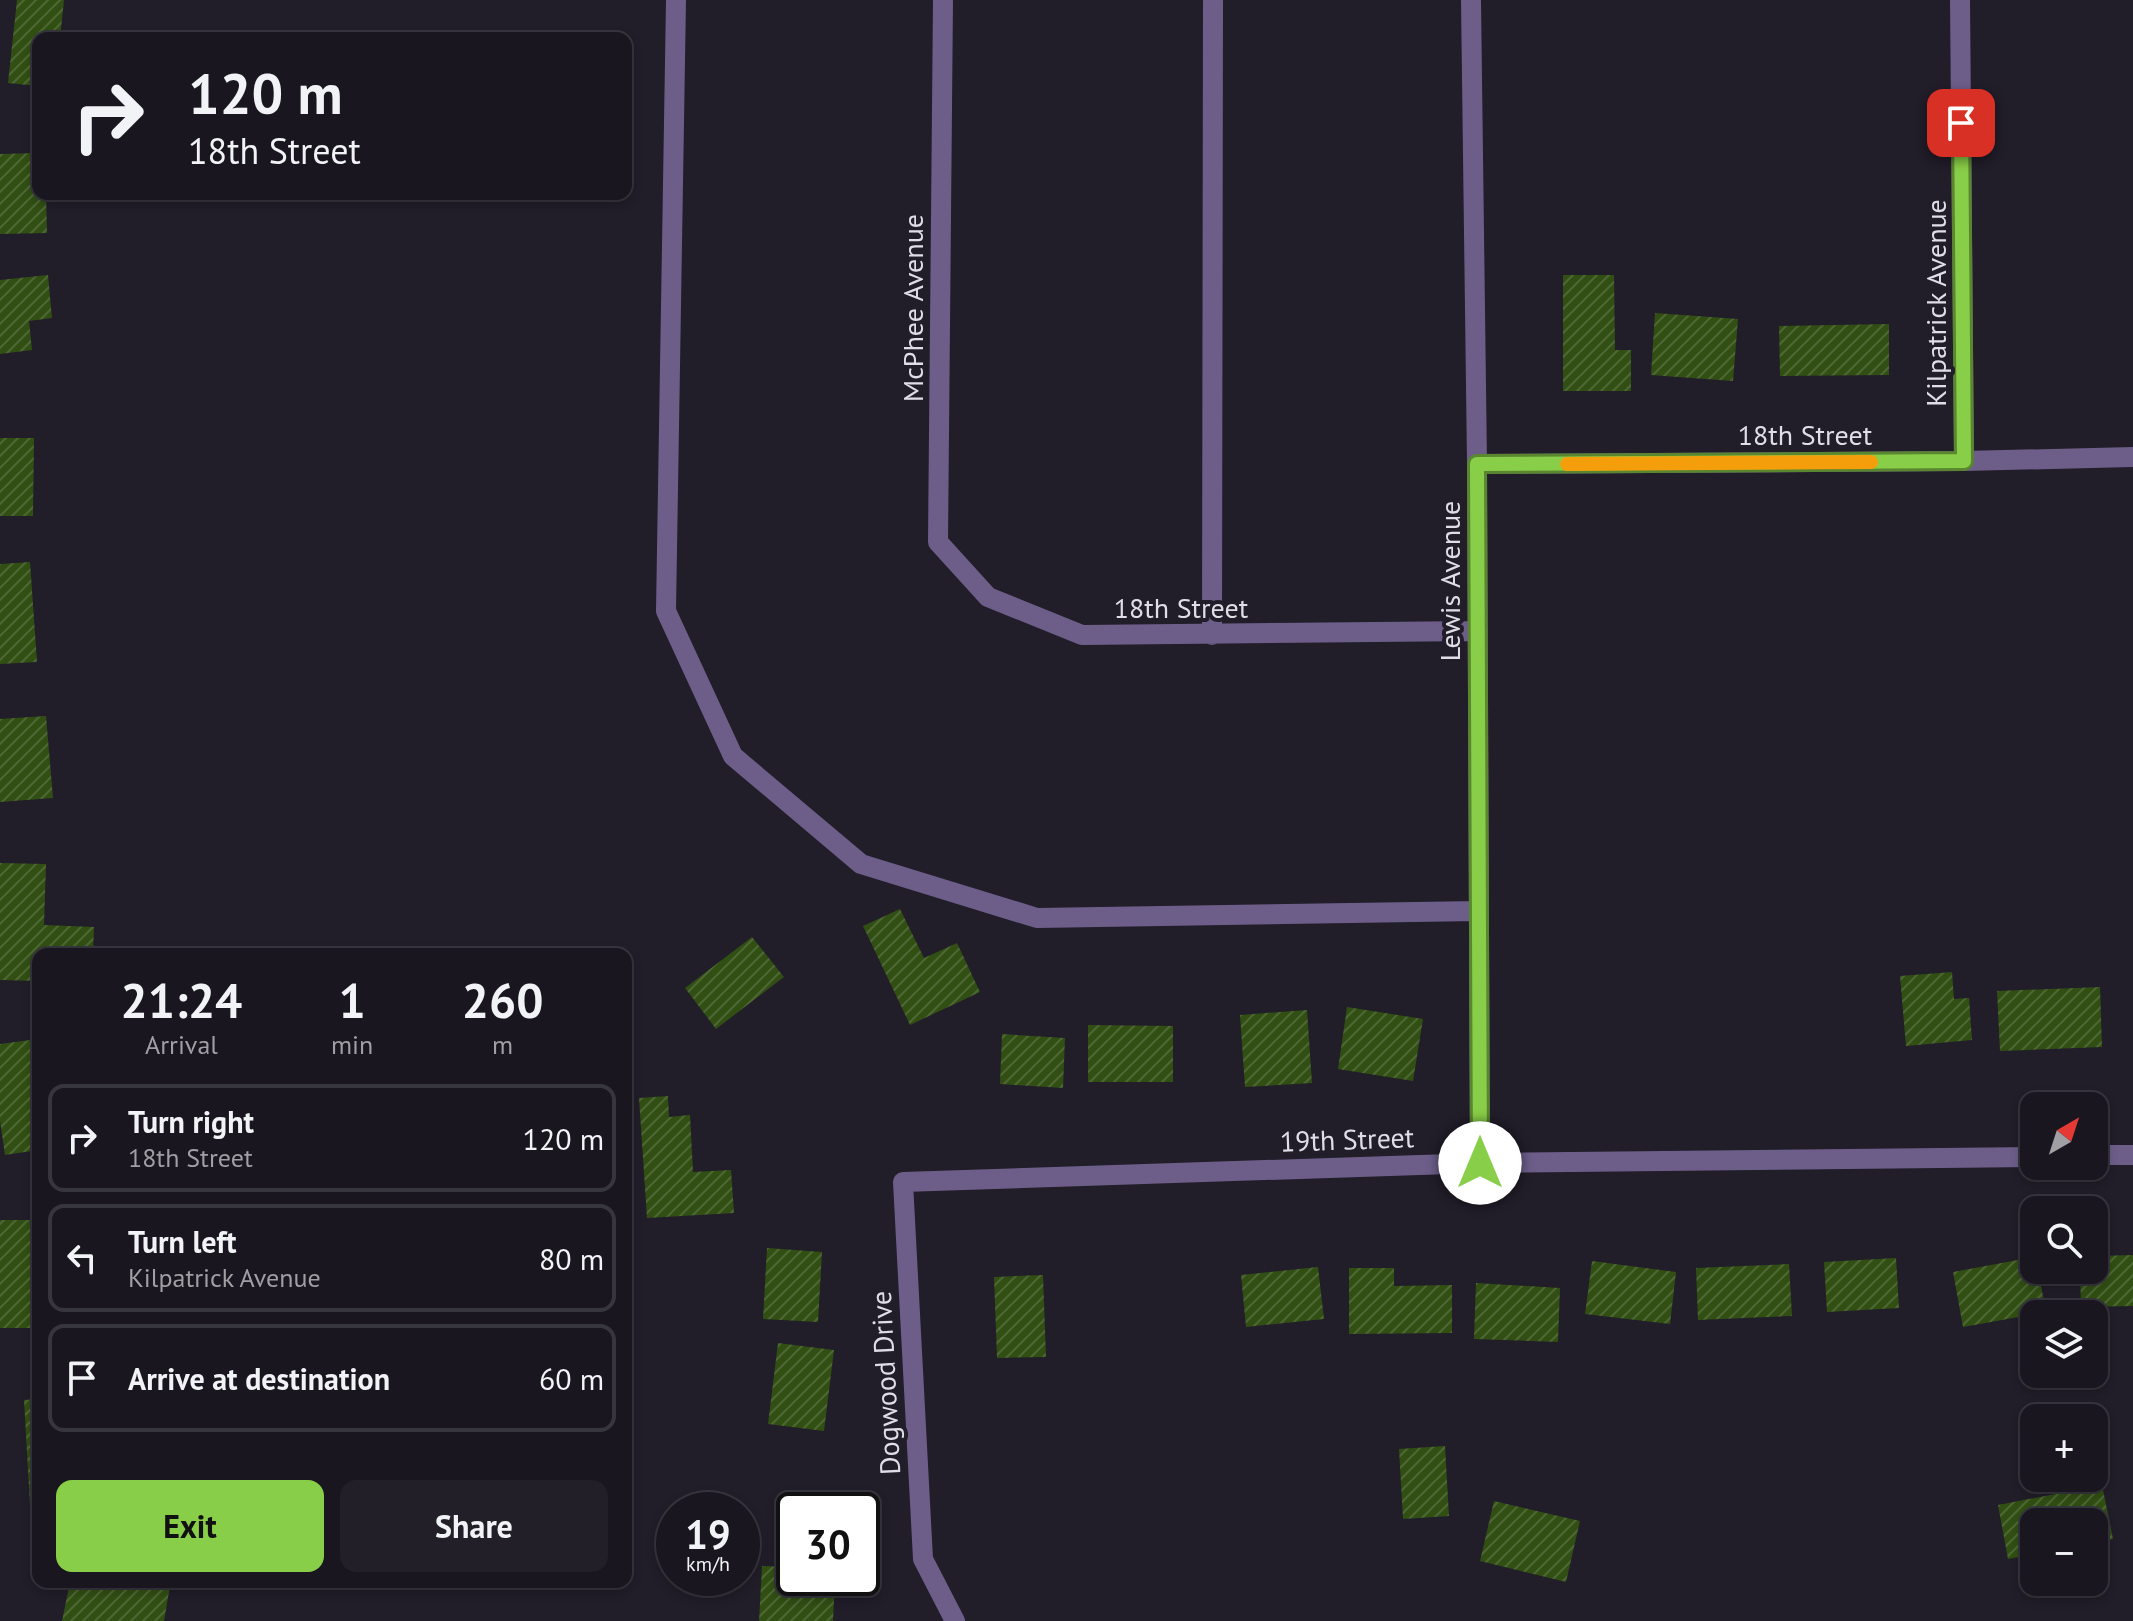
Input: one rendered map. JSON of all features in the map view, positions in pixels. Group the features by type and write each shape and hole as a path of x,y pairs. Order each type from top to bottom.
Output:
{"street":[{"path":"676,0 666,611 733,756 861,864 1037,918 1478,911"},
{"name":"McPhee Avenue","path":"943,0 938,542 988,597"},
{"path":"1212,635 1213,0"},
{"name":"Lewis Avenue","path":"1471,0 1477,464 1480,1163"},
{"name":"Kilpatrick Avenue","path":"1960,0 1964,461"},
{"name":"18th Street","path":"1477,464 2133,457"},
{"name":"18th Street","path":"988,597 1082,635 1478,631"},
{"path":"2108,1155 2133,1155"},
{"name":"19th Street","path":"903,1182 1480,1163 2020,1157"},
{"name":"Dogwood Drive","path":"903,1182 923,1559 955,1621"}],"building":[{"path":"17,0 64,0 61,32 32,32 32,85 8,83"},
{"path":"32,153 32,200 46,200 47,233 0,234 0,154"},
{"path":"48,275 52,318 29,321 32,350 0,354 0,280"},
{"path":"1563,275 1614,275 1615,350 1631,350 1631,391 1563,391"},
{"path":"1655,313 1738,319 1733,381 1651,375"},
{"path":"1889,324 1889,375 1780,376 1779,326"},
{"path":"0,438 34,438 33,516 0,516"},
{"path":"30,562 37,662 0,664 0,564"},
{"path":"46,716 53,798 0,802 0,719"},
{"path":"0,863 46,864 44,925 94,927 93,948 32,948 32,981 0,980"},
{"path":"900,909 924,958 957,943 980,992 910,1025 863,926"},
{"path":"752,937 784,977 716,1029 685,988"},
{"path":"1952,972 1954,999 1969,998 1972,1040 1906,1046 1900,976"},
{"path":"2100,987 2102,1047 2000,1051 1997,991"},
{"path":"1347,1007 1423,1019 1413,1081 1338,1069"},
{"path":"1307,1010 1312,1083 1245,1087 1240,1015"},
{"path":"1088,1025 1173,1026 1173,1082 1088,1082"},
{"path":"1002,1034 1065,1038 1063,1088 1000,1084"},
{"path":"32,1040 32,1151 5,1155 0,1121 0,1044"},
{"path":"668,1096 669,1117 690,1115 693,1172 731,1170 734,1213 647,1218 639,1098"},
{"path":"0,1220 32,1220 32,1328 0,1328"},
{"path":"767,1248 822,1252 818,1322 763,1319"},
{"path":"2133,1255 2133,1306 2108,1306 2108,1300 2081,1300 2080,1284 2108,1284 2108,1256"},
{"path":"1896,1258 1899,1308 1827,1312 1824,1262"},
{"path":"2020,1260 2020,1284 2041,1284 2044,1300 2020,1300 2020,1317 1963,1327 1953,1272"},
{"path":"1592,1261 1676,1272 1670,1324 1585,1314"},
{"path":"1789,1264 1792,1316 1698,1320 1696,1268"},
{"path":"1318,1267 1324,1319 1246,1327 1241,1275"},
{"path":"1349,1268 1394,1268 1394,1286 1452,1285 1452,1333 1349,1334"},
{"path":"1043,1275 1046,1357 997,1358 994,1277"},
{"path":"1476,1283 1560,1288 1558,1342 1474,1339"},
{"path":"778,1343 834,1350 824,1431 768,1424"},
{"path":"32,1399 30,1506 24,1400"},
{"path":"1445,1446 1449,1516 1403,1519 1399,1449"},
{"path":"2066,1492 2103,1492 2107,1508 2020,1508 2020,1557 2008,1559 1998,1505"},
{"path":"1494,1501 1580,1521 1566,1582 1480,1561"},
{"path":"2108,1514 2113,1539 2108,1540"},
{"path":"762,1566 776,1566 776,1596 834,1596 833,1621 759,1621"},
{"path":"69,1588 170,1588 164,1621 62,1621"}],"slow traffic":[{"path":"1567,464 1871,462"}],"route":[{"path":"1480,1163 1477,464 1964,461 1961,123"}]}
